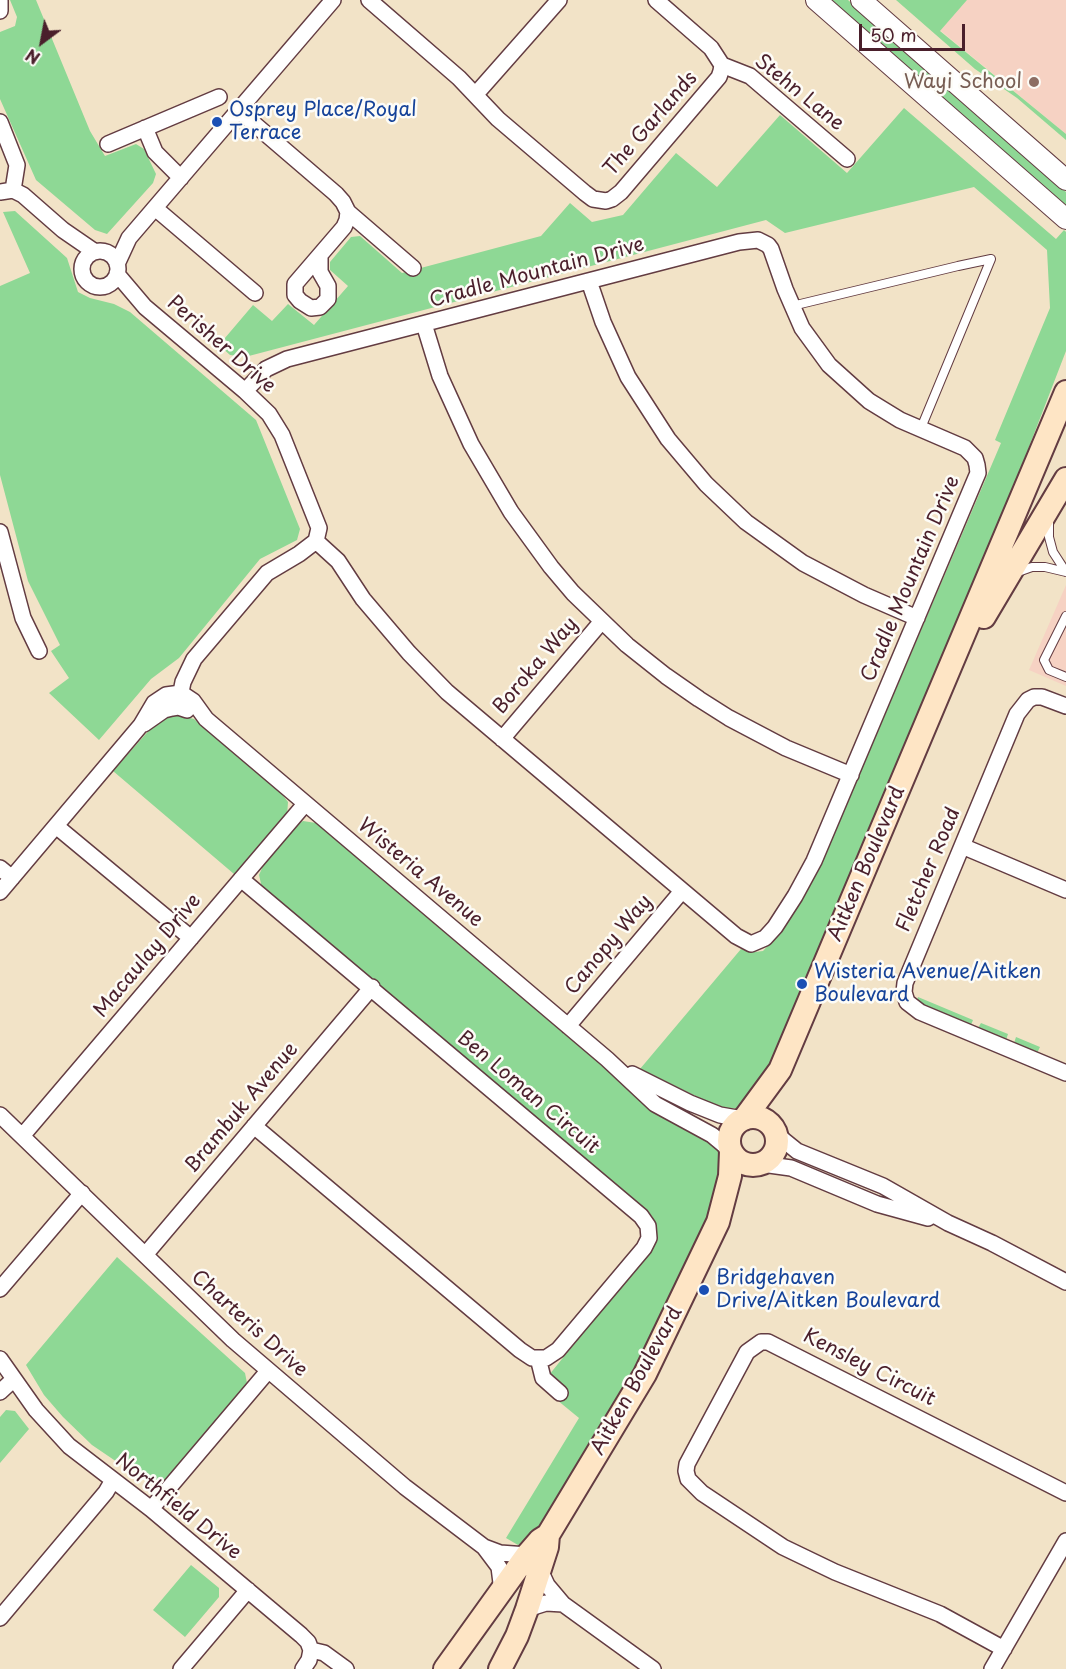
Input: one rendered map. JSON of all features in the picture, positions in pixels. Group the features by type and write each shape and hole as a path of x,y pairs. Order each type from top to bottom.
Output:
{"main road":[{"name":"Aitken Boulevard","path":"744,1119 780,1070 1066,392"},
{"name":"Aitken Boulevard","path":"940,691 1066,479"},
{"name":"Aitken Boulevard","path":"775,1133 774,1106 780,1070"},
{"path":"759,1118 765,1121 775,1133 776,1148 773,1155 760,1164 745,1164 734,1157 730,1150 732,1129 744,1119 759,1118"},
{"name":"Aitken Boulevard","path":"718,1222 730,1176 730,1150"},
{"name":"Aitken Boulevard","path":"500,1669 517,1636 527,1609 533,1562 540,1540 548,1535 645,1374 718,1222 760,1164"},
{"name":"Aitken Boulevard","path":"445,1669 502,1591 533,1562"}],"street":[{"path":"63,230 82,267 84,278 98,287 112,282 129,238 333,0"},
{"name":"The Garlands","path":"369,0 476,94 498,119 585,193 593,199 606,201 621,192 716,81 721,71 722,65 711,48 656,0"},
{"path":"476,94 559,0"},
{"path":"816,0 1066,219"},
{"path":"861,0 1064,177"},
{"path":"0,2 0,11"},
{"name":"Stehn Lane","path":"722,65 750,76 847,159"},
{"path":"108,144 219,97"},
{"path":"238,110 336,194 348,212 413,268"},
{"path":"0,122 18,165 6,191 32,202 63,230 114,259 117,269"},
{"path":"145,128 155,152 181,178"},
{"path":"155,207 255,293"},
{"path":"320,255 344,227 348,212"},
{"path":"82,267 87,257 129,238"},
{"name":"Cradle Mountain Drive","path":"245,391 266,369 288,359 739,242 758,240 771,249 802,328 815,347 847,383 886,412 965,448 975,458 978,473 807,876 789,907 765,938 751,944 741,940 447,692 409,653 363,599 338,561 316,541"},
{"name":"Perisher Drive","path":"117,269 145,307"},
{"path":"589,281 603,322 628,377 668,439 706,484 746,522 803,563 864,595 917,618"},
{"name":"Perisher Drive","path":"104,286 145,307 269,414 282,435 317,520 316,541"},
{"path":"424,324 440,376 453,408 490,480 517,522 551,567 602,621 666,676 729,718 786,748 851,775"},
{"path":"1054,420 1066,381"},
{"path":"0,532 23,618 39,651"},
{"path":"0,892 6,873 56,826 141,725 180,700 188,669 194,659 261,580 275,567 299,554 316,541"},
{"name":"Boroka Way","path":"502,739 602,621"},
{"name":"Fletcher Road","path":"1066,706 1042,697 1034,698 1023,706 962,846 905,983 904,992 907,1002 920,1012 1066,1073"},
{"name":"Wisteria Avenue","path":"180,700 193,701 206,719 607,1059 655,1104 712,1135 730,1150"},
{"name":"Macaulay Drive","path":"23,1135 305,804"},
{"path":"56,826 191,938"},
{"path":"962,846 1066,890"},
{"name":"Ben Loman Circuit","path":"241,879 372,987 641,1216 648,1226 649,1238 644,1248 558,1350 546,1358 538,1358"},
{"name":"Canopy Way","path":"568,1026 682,891"},
{"name":"Brambuk Avenue","path":"145,1255 372,987"},
{"name":"Wisteria Avenue","path":"607,1059 645,1082 690,1103 720,1115 744,1119"},
{"name":"Charteris Drive","path":"0,1115 233,1341 405,1487 484,1547"},
{"path":"254,1126 520,1350 532,1358 538,1358 543,1378 560,1392"},
{"path":"775,1133 797,1151 883,1186 948,1223 1066,1282"},
{"path":"760,1164 791,1168 877,1204 948,1223"},
{"path":"0,1289 82,1193"},
{"name":"Kensley Circuit","path":"1004,1649 940,1614 835,1572 783,1547 702,1493 688,1479 687,1464 747,1352 761,1342 768,1342 1066,1493"},
{"name":"Northfield Drive","path":"0,1359 52,1429 88,1462 151,1509 248,1590 301,1635 308,1642 311,1650 324,1653 346,1669"},
{"path":"151,1509 268,1371"},
{"path":"0,1392 14,1379"},
{"path":"0,1618 106,1492 113,1480"},
{"path":"993,1669 1066,1541"},
{"path":"484,1547 533,1562 547,1585 563,1604 653,1669"},
{"path":"484,1547 499,1567 502,1591"},
{"path":"181,1669 248,1590"},
{"path":"527,1609 546,1603 563,1604"},
{"path":"303,1669 309,1660 311,1650"}],"lane":[{"path":"792,306 991,259 921,428"},
{"path":"1049,507 1049,537 1053,552 1066,572"},
{"path":"1007,578 1032,567 1045,567 1066,572"},
{"path":"1066,616 1044,660 1049,670 1066,677"}],"shaded area":[{"name":"Wayi School","path":"967,0 1066,0 1066,134 940,30"},
{"path":"1066,585 1066,686 1029,670"}],"green space":[{"path":"10,0 36,0 90,131 105,156 136,144 144,149 156,174 153,183 107,234 95,230 36,180 0,99 0,32 15,26 17,17"},
{"path":"830,0 848,0 1066,192 1066,208"},
{"path":"896,0 967,0 940,31 1066,134 1066,140 1017,98 975,69"},
{"path":"904,108 1056,239 1064,230 1066,232 1066,351 1017,478 775,1067 738,1108 728,1109 710,1103 640,1069 741,949 763,951 801,902 878,731 1001,443 995,440 1050,308 1047,250 974,187 785,233 766,220 245,357 230,355 219,345 253,305 272,321 288,304 314,325 348,286 330,270 330,262 351,237 360,236 402,273 541,236 570,203 592,222 623,215 676,153 717,187 780,115 847,173"},
{"path":"15,211 67,258 78,292 130,312 256,420 300,529 297,540 260,559 179,658 151,679 99,740 49,693 69,678 51,651 60,645 28,581 0,475 0,286 30,273 3,212"},
{"path":"176,714 194,719 281,793 288,802 287,816 234,874 113,771 159,719"},
{"path":"303,821 316,823 628,1084 719,1147 722,1155 721,1169 709,1219 626,1391 540,1529 528,1541 518,1545 506,1538 579,1418 540,1386 650,1251 657,1238 657,1227 652,1216 640,1205 262,888 259,875 263,866 297,825"},
{"path":"918,997 973,1020 971,1025 921,1004 917,1000"},
{"path":"981,1023 1008,1034 1006,1040 978,1028"},
{"path":"1016,1037 1040,1047 1037,1053 1014,1043"},
{"path":"117,1257 245,1373 247,1383 165,1480 155,1483 92,1445 44,1395 26,1365"},
{"path":"6,1410 15,1411 29,1429 0,1463 0,1417"},
{"path":"191,1565 219,1588 219,1597 185,1637 153,1610"}],"place":[{"name":"Wayi School","path":"1034,82"},
{"name":"Osprey Place/Royal Terrace","path":"217,122"},
{"name":"Wisteria Avenue/Aitken Boulevard","path":"802,984"},
{"name":"Bridgehaven Drive/Aitken Boulevard","path":"704,1290"}]}
